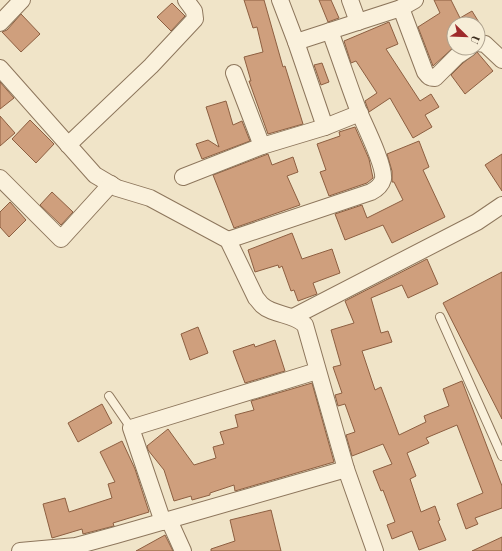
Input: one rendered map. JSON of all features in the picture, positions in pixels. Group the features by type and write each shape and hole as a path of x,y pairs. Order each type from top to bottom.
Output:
{"street":[{"path":"0,23 22,0"},
{"path":"68,145 151,66 195,19 194,11 186,0"},
{"path":"280,0 296,42 324,127"},
{"path":"350,0 358,22"},
{"path":"296,42 401,8 415,0"},
{"path":"401,8 425,72 429,77 434,78 457,56"},
{"path":"228,240 377,190 382,180 382,173 375,151 330,31"},
{"path":"486,44 502,60"},
{"path":"0,68 95,175 117,188 150,198 228,240 256,298 262,305 269,309 293,316 302,322 307,330 317,371 346,469 375,551"},
{"path":"234,73 262,146"},
{"path":"183,177 262,146 324,127 360,113"},
{"path":"0,178 61,239 111,184"},
{"path":"293,316 477,222 502,205"},
{"path":"183,551 166,521 131,428 317,371"},
{"path":"20,551 77,548 346,469"}],"lane":[{"path":"440,317 502,456"},
{"path":"110,396 131,428"}],"building":[{"path":"244,0 264,0 283,67 285,66 303,124 268,134 249,81 251,81 244,57 263,52 257,27 253,28"},
{"path":"319,0 331,0 339,18 328,22"},
{"path":"434,0 451,0 459,16 446,16 446,54 433,66 418,27 440,13"},
{"path":"172,3 185,16 171,31 157,17"},
{"path":"472,11 475,16 463,16"},
{"path":"21,14 40,34 21,52 2,32 7,30"},
{"path":"389,22 398,44 386,49 420,101 431,94 439,107 425,115 432,127 413,138 390,98 369,112 365,101 377,93 356,61 351,63 344,41"},
{"path":"472,56 480,56 493,71 465,94 451,75"},
{"path":"322,63 329,82 321,85 314,65"},
{"path":"0,82 14,98 0,109"},
{"path":"226,101 233,125 242,121 250,141 202,159 196,144 208,140 219,147 206,107"},
{"path":"0,116 15,133 0,146"},
{"path":"30,120 54,144 36,163 12,139"},
{"path":"355,127 369,159 373,178 367,183 329,196 320,172 326,170 317,144 340,136 339,132"},
{"path":"419,141 429,167 423,170 445,217 392,243 383,225 345,240 335,214 362,205 367,218 403,200 394,182 392,182 392,171 387,154"},
{"path":"268,154 272,165 293,157 298,172 287,176 300,205 234,228 213,175"},
{"path":"502,154 502,191 485,165"},
{"path":"52,192 73,212 61,225 40,205"},
{"path":"10,202 26,220 9,237 0,227 0,212"},
{"path":"292,233 302,259 332,249 340,273 313,283 317,294 298,301 294,290 291,291 282,266 279,268 278,265 255,272 248,250"},
{"path":"427,259 438,284 408,298 402,285 371,298 381,333 388,331 392,342 362,351 375,390 381,387 399,435 426,422 424,416 449,406 443,389 462,381 502,486 502,508 475,518 478,524 466,529 457,504 483,493 457,425 426,438 429,443 407,453 416,476 410,479 421,512 435,506 440,520 438,521 446,540 419,550 412,531 392,539 387,525 395,522 383,490 381,491 373,471 392,464 383,444 352,456 346,435 355,432 345,404 338,406 335,395 342,393 333,367 341,365 331,330 354,323 345,301"},
{"path":"502,272 502,419 443,303"},
{"path":"198,327 208,353 190,360 181,334"},
{"path":"275,340 285,371 245,383 233,351 254,344 255,347"},
{"path":"312,383 334,462 235,491 234,485 210,493 210,495 192,500 191,496 174,501 164,470 148,450 147,446 168,429 194,465 216,458 213,447 224,444 220,432 238,427 235,415 254,410 251,401"},
{"path":"102,404 112,423 78,442 68,423"},
{"path":"122,441 135,469 149,512 113,523 114,526 83,534 82,529 52,538 43,504 65,498 69,512 112,498 108,484 115,482 100,452"},
{"path":"271,510 281,551 211,551 211,549 235,541 230,520"},
{"path":"165,535 173,551 136,551"},
{"path":"502,537 502,551 472,551"}]}
